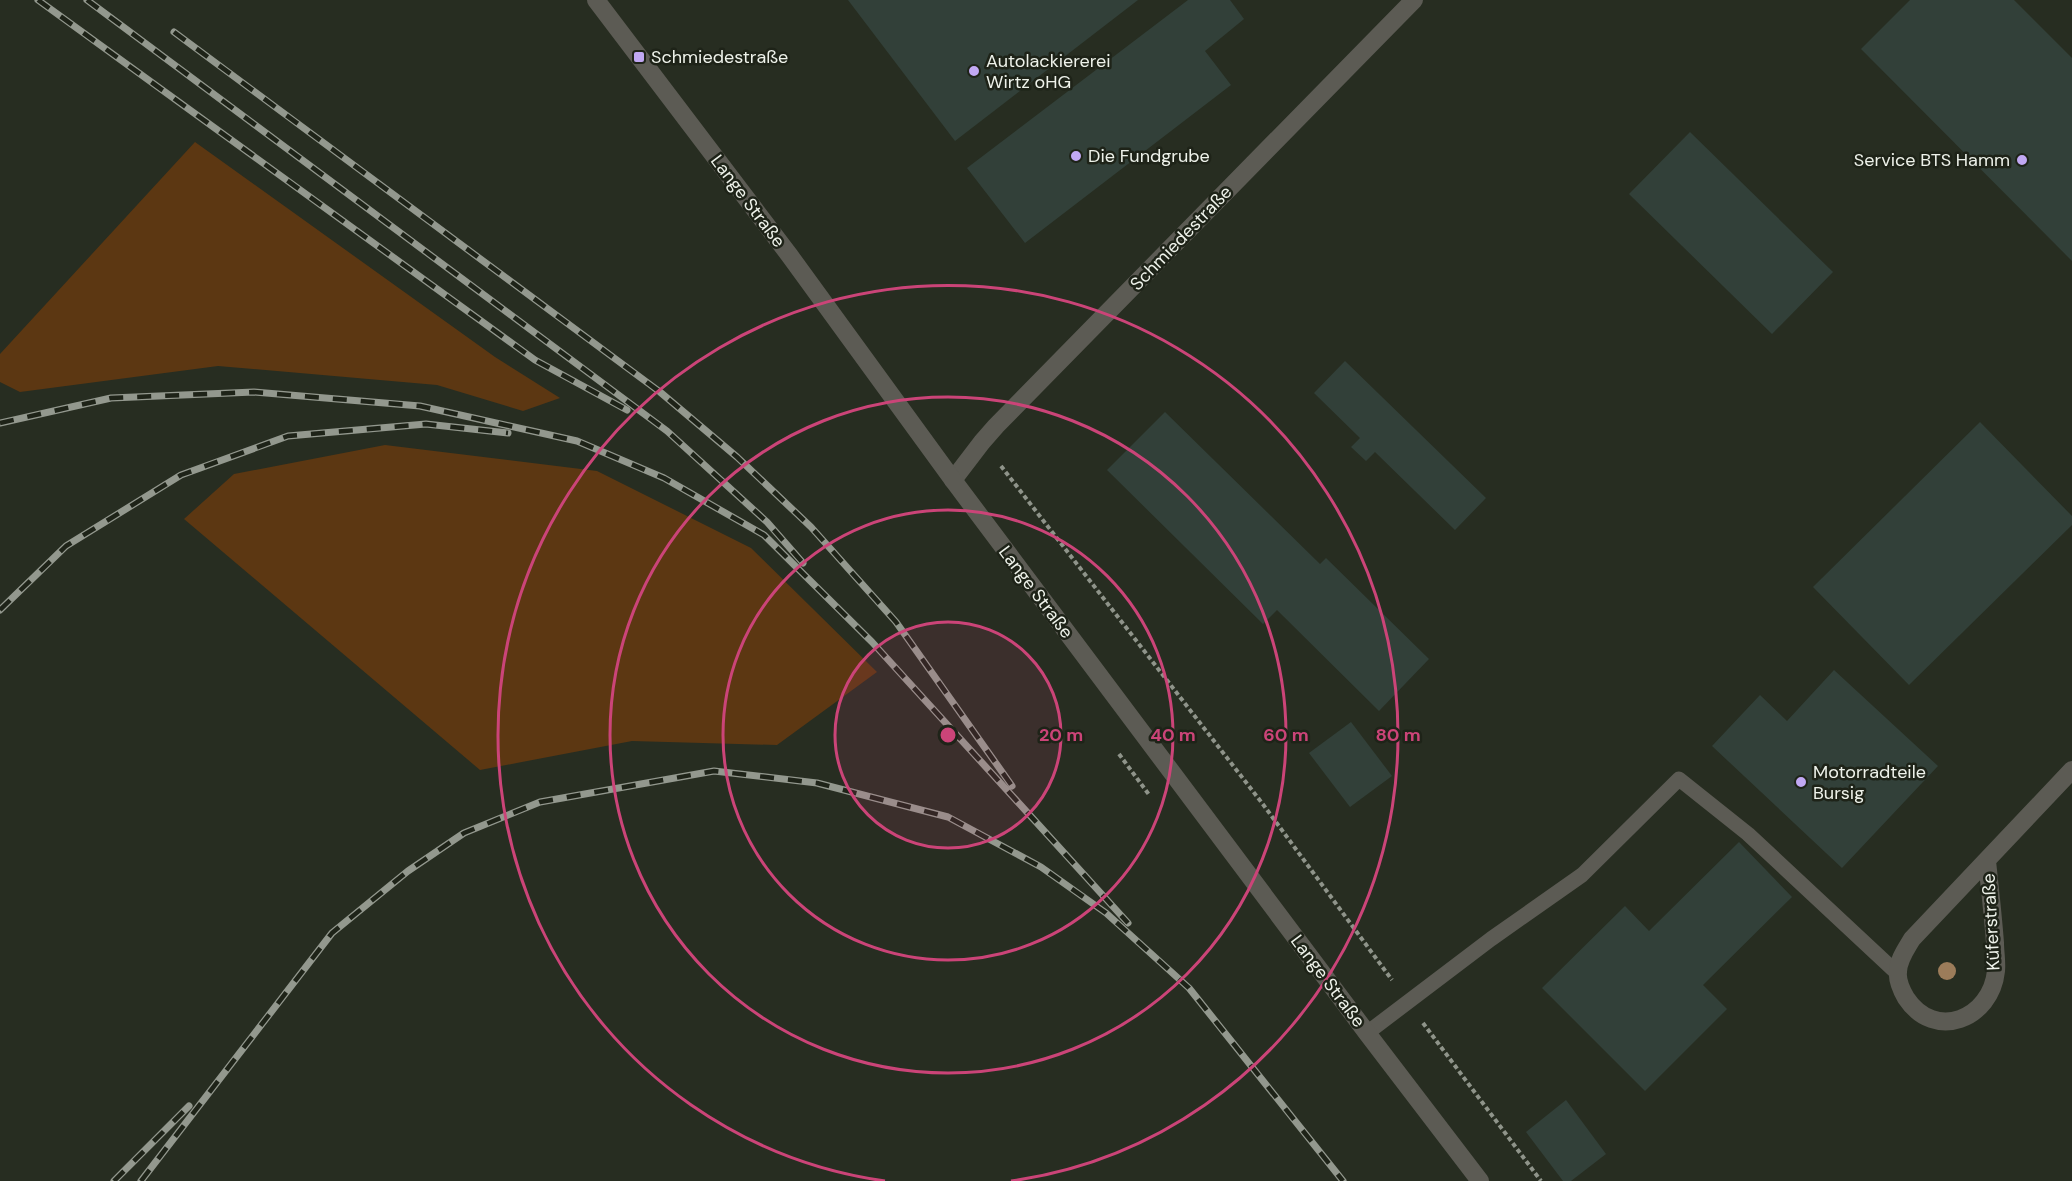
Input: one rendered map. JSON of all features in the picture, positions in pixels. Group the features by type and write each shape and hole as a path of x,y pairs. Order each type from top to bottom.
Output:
{"street":[{"name":"Lange Straße","path":"596,0 806,278 953,480 1480,1181"},
{"name":"Schmiedestraße","path":"953,480 982,442 1414,0"},
{"name":"Küferstraße","path":"1987,861 1994,921 1996,970 1991,991 1982,1005 1969,1015 1950,1023 1929,1020 1912,1007 1902,991 1897,973 1902,955 1912,939 2072,770"}],"lane":[{"path":"1367,1033 1491,939 1582,875 1679,779 1748,834 1897,973"}],"path":[{"path":"982,442 1262,803 1541,1181"}],"shaded area":[{"path":"195,142 495,357 560,398 523,411 437,385 218,366 20,392 0,382 0,354"},
{"path":"385,445 597,471 751,548 877,672 777,745 632,741 480,770 184,519 234,474"}],"building":[{"name":"Autolackiererei Wirtz oHG","path":"848,0 1138,0 955,141"},
{"path":"1188,0 1230,0 1244,19 1205,51 1231,85 1025,243 967,168"},
{"name":"Service BTS Hamm","path":"1910,0 2014,0 2072,58 2072,261 1861,49"},
{"path":"1690,132 1833,272 1772,334 1629,194"},
{"path":"1345,361 1486,498 1455,530 1375,452 1366,461 1351,447 1360,438 1314,393"},
{"path":"1165,412 1320,564 1326,558 1429,659 1379,711 1277,610 1263,624 1107,470"},
{"path":"1980,422 2072,516 2072,525 1909,685 1813,587"},
{"path":"1834,670 1938,766 1842,868 1712,746 1760,695 1787,721"},
{"path":"1351,722 1392,776 1350,807 1309,753"},
{"path":"1739,842 1792,897 1703,985 1727,1009 1645,1091 1542,988 1625,906 1649,931"},
{"path":"1566,1100 1606,1154 1571,1181 1563,1181 1526,1132"}],"railway":[{"path":"38,0 535,360 627,410"},
{"path":"87,0 667,431 767,522 803,563"},
{"path":"174,32 660,392 737,457 811,527 896,622 1012,786"},
{"path":"0,423 111,398 254,392 420,406 577,441 664,478 764,535 872,642 1128,923"},
{"path":"0,610 66,546 181,475 288,436 426,424 508,433"},
{"path":"141,1181 332,933 408,871 464,833 540,802 714,771 817,783 948,817 1041,867 1106,913 1189,988 1343,1181"},
{"path":"114,1181 189,1106"}],"place":[{"name":"Schmiedestraße","path":"639,57"},
{"name":"Autolackiererei Wirtz oHG","path":"974,71"},
{"name":"Die Fundgrube","path":"1076,156"},
{"name":"Service BTS Hamm","path":"2022,160"},
{"name":"Motorradteile Bursig","path":"1801,782"}]}
